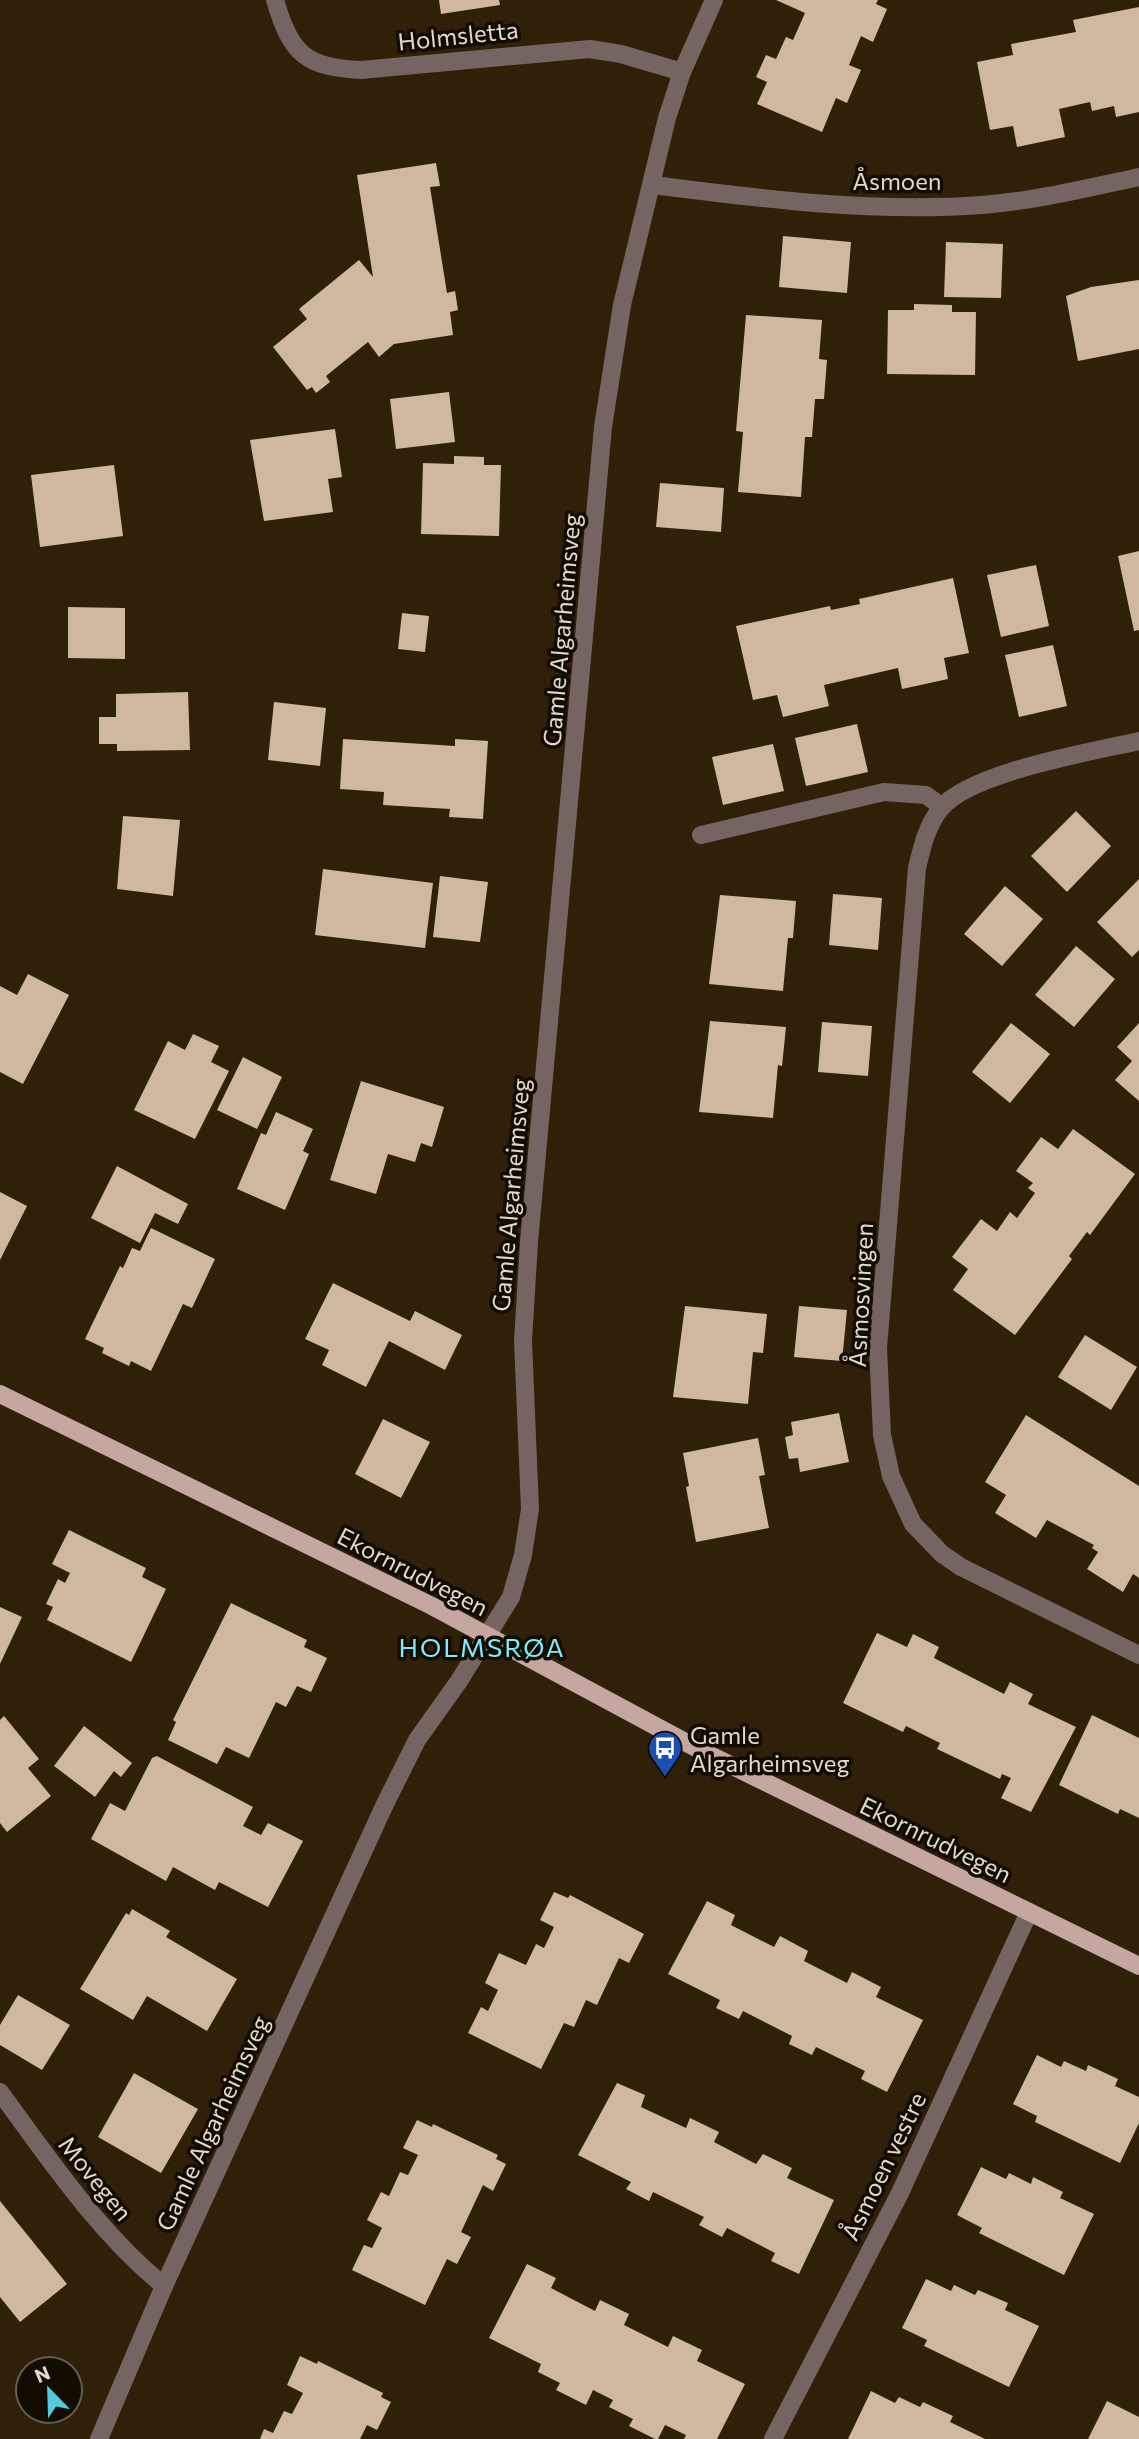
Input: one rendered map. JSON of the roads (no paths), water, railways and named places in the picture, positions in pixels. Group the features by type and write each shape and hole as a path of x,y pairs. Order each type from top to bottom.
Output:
{"main road":[{"name":"Ekornrudvegen","path":"0,1394 488,1636 700,1750 1139,1966"}],"street":[{"name":"Holmsletta","path":"275,0 284,30 295,49 312,62 330,68 361,70 590,49 621,54 682,72"},
{"name":"Gamle Algarheimsveg","path":"99,2439 164,2286 385,1804 417,1740 488,1636 511,1597 530,1509 523,1341 526,1291 603,427 622,304 653,185 667,118 682,72 714,0"},
{"name":"Åsmoen","path":"653,185 803,204 983,205 1139,177"},
{"path":"701,835 884,792 926,795 942,807 989,779 1139,741"},
{"name":"Åsmosvingen","path":"942,807 929,827 917,868 879,1336 882,1435 891,1476 913,1524 942,1554 961,1567 1139,1656"},
{"name":"Åsmoen vestre","path":"773,2439 900,2193 1029,1912"},
{"name":"Movegen","path":"0,2092 55,2168 110,2235 164,2286"}],"place":[{"name":"Gamle Algarheimsveg","path":"665,1778"}],"district":[{"name":"HOLMSRØA","path":"482,1646"}]}
